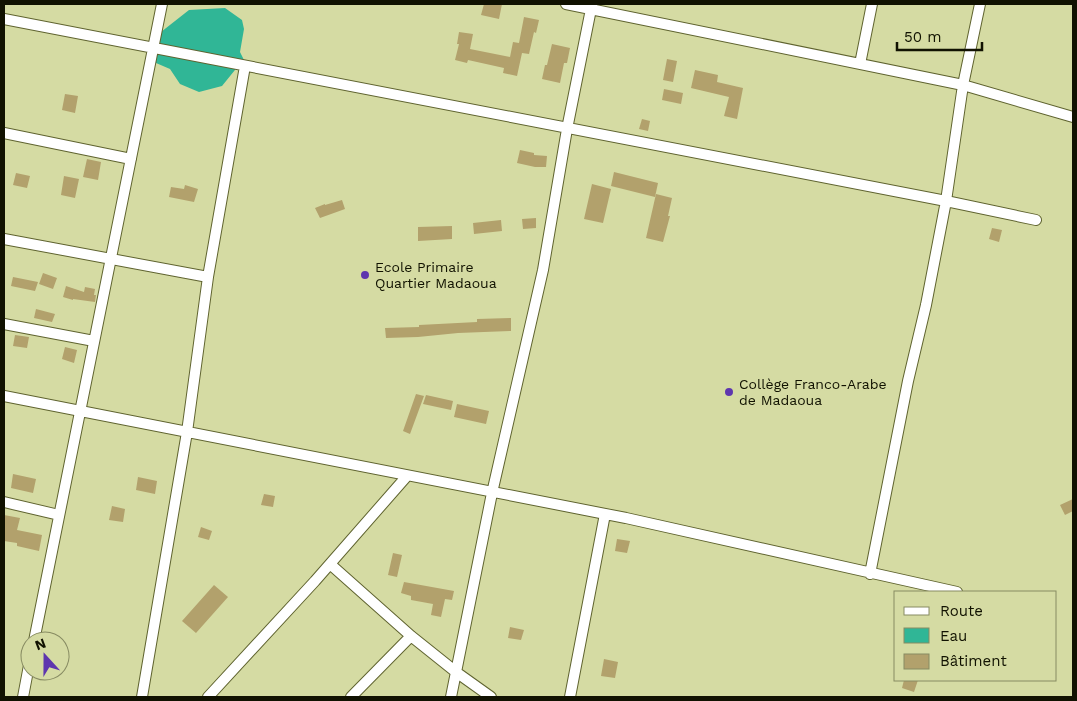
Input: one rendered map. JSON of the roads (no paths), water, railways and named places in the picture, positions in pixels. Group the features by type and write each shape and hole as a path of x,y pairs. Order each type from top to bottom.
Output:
{"street":[{"path":"36,631 162,4"},
{"path":"566,4 591,6 963,85 1073,117"},
{"path":"860,64 872,4"},
{"path":"870,574 908,380 926,305 946,201 963,85 980,4"},
{"path":"450,697 492,493 543,270 566,128 591,6"},
{"path":"4,19 1036,220"},
{"path":"142,697 187,432 208,277 245,66"},
{"path":"4,133 131,159"},
{"path":"4,239 208,277"},
{"path":"4,324 94,341"},
{"path":"4,396 605,514 952,591"},
{"path":"208,697 330,564 407,476"},
{"path":"4,502 59,515"},
{"path":"570,697 605,514"},
{"path":"330,564 411,636 491,697"},
{"path":"351,697 411,636"},
{"path":"22,697 25,681"}],"water":[{"path":"225,8 242,20 244,29 240,52 245,62 239,65 222,86 199,92 180,84 170,69 156,63 154,49 161,32 189,10"}],"place":[{"name":"Ecole Primaire Quartier Madaoua","path":"365,275"},
{"name":"Collège Franco-Arabe de Madaoua","path":"729,392"}]}
